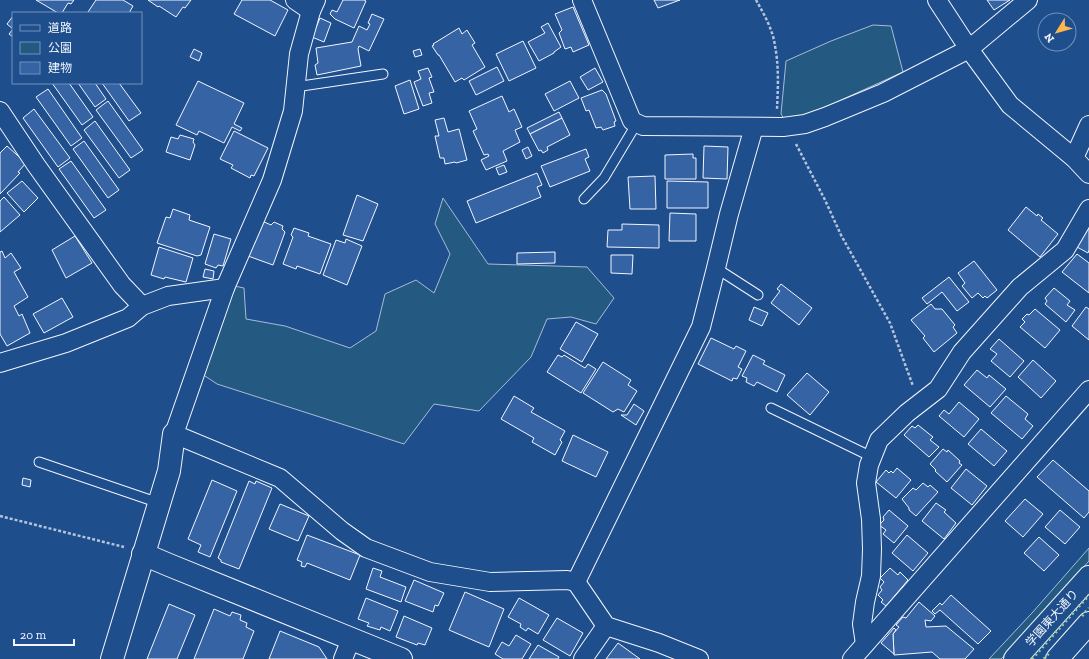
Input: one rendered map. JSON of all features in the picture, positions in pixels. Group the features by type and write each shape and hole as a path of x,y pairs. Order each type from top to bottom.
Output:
{"street":[{"path":"112,659 168,471 174,434 225,288 272,180 292,111 299,54 314,6 295,0"},
{"path":"582,0 632,121 643,126 754,127 783,127 805,124 883,93 969,48 1028,0"},
{"path":"937,0 1010,105 1074,158 1089,174"},
{"path":"0,111 36,165 122,285 142,306"},
{"path":"1074,158 1089,125"},
{"path":"576,582 701,327 729,214 754,127"},
{"path":"865,644 862,624 871,576 872,548 871,519 866,483 869,465 880,440 907,413 938,389 962,352 1020,287 1065,250 1089,209"},
{"path":"0,363 66,343 128,318 142,306 168,296 225,288"},
{"path":"852,659 1089,390"},
{"path":"174,434 280,478 342,531 366,548 430,572 490,582 567,580 576,582 606,626 659,643 699,659"},
{"path":"143,554 401,659"},
{"name":"学園東大通り","path":"1015,659 1089,577"},
{"path":"1057,659 1089,624"},
{"path":"583,659 606,626"},
{"path":"343,659 351,639"}],"lane":[{"path":"295,86 383,74"},
{"path":"584,199 604,178 637,124"},
{"path":"716,268 758,295"},
{"path":"771,408 872,457"},
{"path":"39,462 159,503"}],"path":[{"path":"756,0 766,18 775,46 778,81 777,114 783,127 795,142 841,235 890,323 919,403"},
{"path":"0,516 130,548 143,554"}],"green space":[{"path":"873,25 891,26 903,72 806,116 784,119 781,114 786,61 831,41"},
{"path":"443,198 488,264 587,267 614,298 596,324 571,317 547,319 531,357 479,411 434,404 404,444 217,384 202,374 234,286 244,288 246,319 285,326 350,348 376,331 385,294 416,280 434,293 450,254 435,224"},
{"path":"1089,548 1089,561 1039,618 1001,659 989,659 1032,613"}],"building":[{"path":"36,0 74,0 71,4 68,3 63,12 56,12"},
{"path":"96,0 123,0 133,6 130,12 88,12"},
{"path":"148,0 191,0 185,8 183,7 176,17"},
{"path":"242,0 270,0 288,10 275,36 234,14"},
{"path":"343,0 366,1 354,28 335,19 330,14 332,10 337,12"},
{"path":"654,0 680,0 658,8"},
{"path":"987,0 1010,0 994,10"},
{"path":"573,7 589,45 573,52 571,47 565,49 559,33 562,30 555,14"},
{"path":"372,14 384,19 369,51 359,46 358,49 361,66 317,75 315,65 318,63 316,48 352,42 359,26 367,30"},
{"path":"12,17 12,28 7,24"},
{"path":"320,18 331,23 324,42 312,37"},
{"path":"548,23 561,47 554,53 539,61 528,42 545,33 541,27"},
{"path":"459,28 462,34 467,30 475,43 472,45 485,67 464,80 462,78 455,82 432,46"},
{"path":"523,41 536,68 509,81 496,54"},
{"path":"194,49 202,53 199,61 190,57"},
{"path":"420,49 422,55 415,57 413,51"},
{"path":"497,67 504,81 476,95 469,81"},
{"path":"428,68 432,77 429,78 434,92 429,93 432,103 423,106 414,82 421,79 418,71"},
{"path":"595,68 603,82 588,90 580,77"},
{"path":"410,80 419,109 404,114 395,86"},
{"path":"198,81 244,103 234,124 242,128 240,131 232,127 224,143 199,131 197,135 176,125"},
{"path":"570,81 579,98 554,111 545,94"},
{"path":"53,84 70,84 93,117 82,125"},
{"path":"79,84 96,84 106,99 95,107"},
{"path":"103,84 120,84 141,113 129,121"},
{"path":"48,89 82,138 71,146 36,97"},
{"path":"602,90 606,94 616,121 614,122 615,126 603,130 601,127 596,128 589,110 586,111 581,98"},
{"path":"502,96 509,112 514,109 522,127 515,130 520,142 503,151 507,161 486,170 481,160 489,156 488,154 484,155 473,131 477,129 469,111"},
{"path":"108,101 143,150 131,158 96,110"},
{"path":"34,109 70,158 58,167 23,118"},
{"path":"559,112 562,118 530,134 527,128"},
{"path":"444,118 448,132 459,129 467,160 445,164 444,158 440,158 435,136 439,136 435,120"},
{"path":"562,118 570,135 547,147 548,150 543,153 541,150 539,151 530,134"},
{"path":"95,121 130,170 119,178 84,130"},
{"path":"234,131 268,148 254,176 251,175 250,178 231,168 233,165 220,159"},
{"path":"180,135 194,139 193,142 195,145 190,160 166,152 171,137 178,139"},
{"path":"84,141 119,190 108,198 73,149"},
{"path":"7,146 26,163 18,172 20,173 0,194 0,153"},
{"path":"704,146 728,147 727,179 703,178"},
{"path":"528,147 532,156 526,159 522,150"},
{"path":"586,149 589,157 585,159 590,171 550,187 541,166"},
{"path":"693,154 693,158 696,158 696,179 665,179 665,155"},
{"path":"71,161 106,210 94,218 59,169"},
{"path":"504,165 507,172 499,175 496,168"},
{"path":"537,173 542,185 537,187 541,197 476,223 467,201"},
{"path":"655,176 656,209 630,209 628,177"},
{"path":"22,181 38,198 24,212 7,193"},
{"path":"667,181 708,182 708,208 667,208"},
{"path":"357,195 378,204 363,241 343,235"},
{"path":"4,197 20,215 0,232 0,201"},
{"path":"1026,207 1037,216 1038,214 1043,218 1041,220 1058,234 1040,257 1008,230"},
{"path":"173,209 190,215 189,220 210,227 201,255 197,256 157,243 166,217 170,218"},
{"path":"670,213 696,214 696,241 669,241"},
{"path":"262,221 271,225 274,222 283,226 282,229 285,232 273,265 248,256"},
{"path":"622,224 659,225 659,248 607,247 608,230 622,230"},
{"path":"1089,227 1089,250 1088,253 1077,247"},
{"path":"294,228 309,233 308,236 331,244 320,274 297,266 296,269 283,264 293,237 291,235"},
{"path":"214,234 231,239 223,266 218,265 216,268 205,264"},
{"path":"75,236 92,263 66,278 52,250"},
{"path":"346,239 362,246 347,285 323,275 336,240 345,243"},
{"path":"159,247 193,258 186,282 165,277 164,279 151,275"},
{"path":"2,251 5,258 11,253 21,268 14,272 28,297 14,306 19,316 22,314 30,333 7,346 0,334 0,252"},
{"path":"555,252 555,263 517,264 517,253"},
{"path":"1077,254 1089,263 1089,293 1062,272"},
{"path":"611,255 633,255 632,274 611,273"},
{"path":"974,261 997,290 987,298 985,296 983,298 978,293 972,298 962,286 965,283 958,273"},
{"path":"205,269 214,271 213,279 203,277"},
{"path":"949,277 969,302 957,311 942,292 927,304 922,298"},
{"path":"781,284 812,308 799,325 771,303 780,291 777,289"},
{"path":"1054,288 1070,301 1067,305 1075,310 1066,322 1045,304 1047,301 1045,298"},
{"path":"62,298 73,317 44,333 33,314"},
{"path":"931,304 935,309 942,309 955,325 953,327 957,333 934,352 923,338 925,336 911,320"},
{"path":"754,307 768,313 762,326 749,320"},
{"path":"1086,307 1089,309 1089,340 1072,326"},
{"path":"1035,309 1060,330 1045,348 1020,327 1025,322 1022,319"},
{"path":"576,322 598,334 582,362 560,349"},
{"path":"711,338 734,349 736,346 746,351 738,367 742,369 737,379 733,378 732,381 698,364"},
{"path":"999,339 1024,361 1010,377 991,361 997,354 990,349"},
{"path":"558,355 562,357 564,355 585,368 588,364 596,369 581,393 547,372"},
{"path":"753,355 765,361 763,364 785,375 777,392 757,382 754,386 746,382 747,378 742,376"},
{"path":"1033,360 1056,381 1041,398 1018,377"},
{"path":"603,362 631,380 628,385 637,391 624,412 618,409 613,412 583,393"},
{"path":"977,370 987,378 989,375 1006,389 990,407 964,385"},
{"path":"807,373 829,392 810,415 787,395"},
{"path":"514,396 534,408 531,412 565,431 560,440 562,442 555,455 532,442 534,438 501,419"},
{"path":"1006,396 1028,414 1025,419 1033,426 1022,439 991,413"},
{"path":"959,402 979,419 964,437 939,416 944,410 949,414"},
{"path":"634,404 644,411 636,425 621,415 627,415"},
{"path":"918,425 933,437 930,440 939,447 929,457 904,435 912,426 915,428"},
{"path":"981,429 1007,451 994,466 968,444"},
{"path":"573,435 608,452 596,477 562,461"},
{"path":"943,449 947,452 948,450 960,461 959,463 962,465 947,482 930,464"},
{"path":"1053,460 1089,491 1089,512 1084,518 1037,477"},
{"path":"897,468 911,480 896,498 876,482 886,470 889,473 891,471 893,473"},
{"path":"966,469 987,486 972,505 951,488"},
{"path":"23,478 31,480 30,487 22,485"},
{"path":"212,480 237,491 210,557 198,552 201,545 188,539"},
{"path":"249,481 255,484 256,481 272,488 239,569 221,562 218,558"},
{"path":"923,483 928,487 930,485 938,492 916,516 909,510 902,499 913,488 916,490"},
{"path":"1025,499 1043,514 1023,537 1005,521"},
{"path":"936,503 946,510 944,512 956,523 944,539 922,521"},
{"path":"280,504 309,516 298,541 269,529"},
{"path":"889,510 908,526 894,543 883,534 886,530 879,525 884,520 883,517"},
{"path":"1060,510 1080,527 1065,544 1045,527"},
{"path":"307,535 360,555 350,580 307,563 305,567 301,566 302,562 297,560"},
{"path":"907,535 928,553 913,571 892,553"},
{"path":"1039,537 1059,555 1044,571 1024,553"},
{"path":"373,568 382,571 380,577 406,587 401,602 366,589"},
{"path":"890,568 898,575 900,572 908,580 886,606 881,602 883,600 878,595 882,590 880,587 884,582 880,578"},
{"path":"414,580 444,593 438,606 435,605 433,612 405,601"},
{"path":"465,592 504,609 489,647 449,630"},
{"path":"951,595 991,631 978,644 940,610 935,614 932,611 940,603 942,605"},
{"path":"366,598 398,611 390,631 381,627 380,630 367,626 369,623 358,619"},
{"path":"519,598 549,615 538,634 528,628 526,631 520,627 521,624 508,617"},
{"path":"919,602 935,616 931,621 925,620 926,627 946,626 974,649 965,659 940,659 932,652 894,655 893,634 899,627 896,625 903,617 906,618"},
{"path":"169,604 195,615 177,659 147,659"},
{"path":"214,609 230,616 232,612 241,615 240,620 247,623 246,627 254,631 243,659 194,659"},
{"path":"404,616 432,628 425,645 418,643 417,645 396,637"},
{"path":"557,618 583,633 570,656 543,640"},
{"path":"894,628 896,630 893,634 894,654 881,643"},
{"path":"280,631 319,647 327,659 269,659"},
{"path":"516,635 531,644 522,659 503,659 495,654 502,642 509,646"},
{"path":"618,643 640,659 606,659"},
{"path":"538,645 559,657 558,659 529,659"}],"hedge":[{"path":"1032,659 1089,595"},
{"path":"1082,616 1089,608"},
{"path":"1044,659 1049,653"}]}
